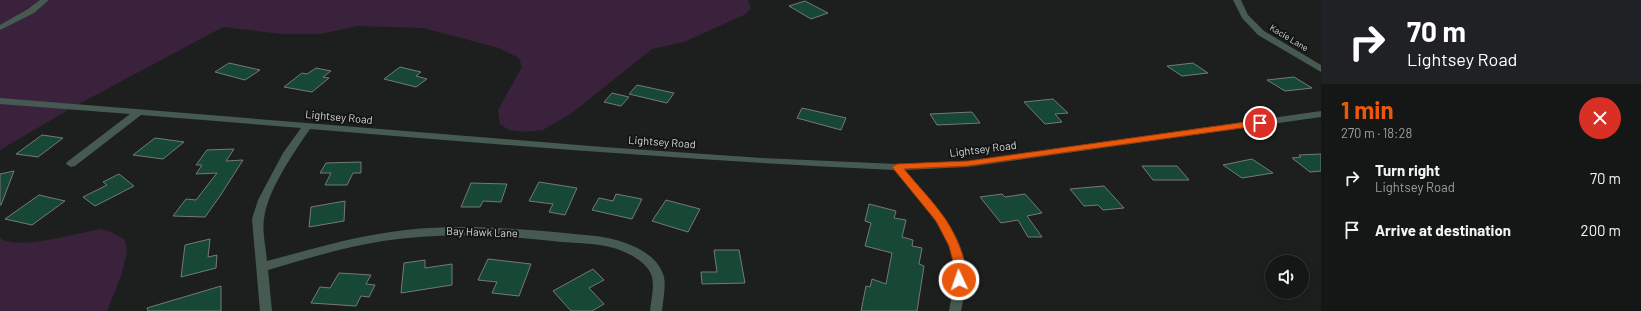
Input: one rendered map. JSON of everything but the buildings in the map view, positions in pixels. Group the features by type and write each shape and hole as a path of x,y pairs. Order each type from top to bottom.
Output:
{"street":[{"path":"0,28 31,11 46,0"},
{"name":"Kacie Lane","path":"1237,0 1245,16 1261,33 1321,69"},
{"name":"Lightsey Road","path":"0,101 602,150 770,161 897,167 968,164 1321,114"},
{"path":"71,164 138,113"},
{"path":"266,311 258,220 262,200 288,153 307,126"},
{"path":"897,167 940,219 954,246 961,269 955,311"},
{"name":"Bay Hawk Lane","path":"263,267 311,253 381,237 433,231 484,230 614,243 649,262 656,272 659,283 656,311"}],"shaded area":[{"path":"0,0 748,0 751,9 744,15 684,42 652,49 572,113 543,130 524,132 509,130 500,124 498,110 522,67 519,58 499,48 423,28 357,26 321,34 282,34 223,27 75,106 0,150"},
{"path":"100,229 111,232 125,240 127,253 121,276 107,311 0,311 0,238 8,242 33,242"}],"route":[{"path":"959,280 961,269 954,246 940,219 897,167 968,164 1260,123"}]}
